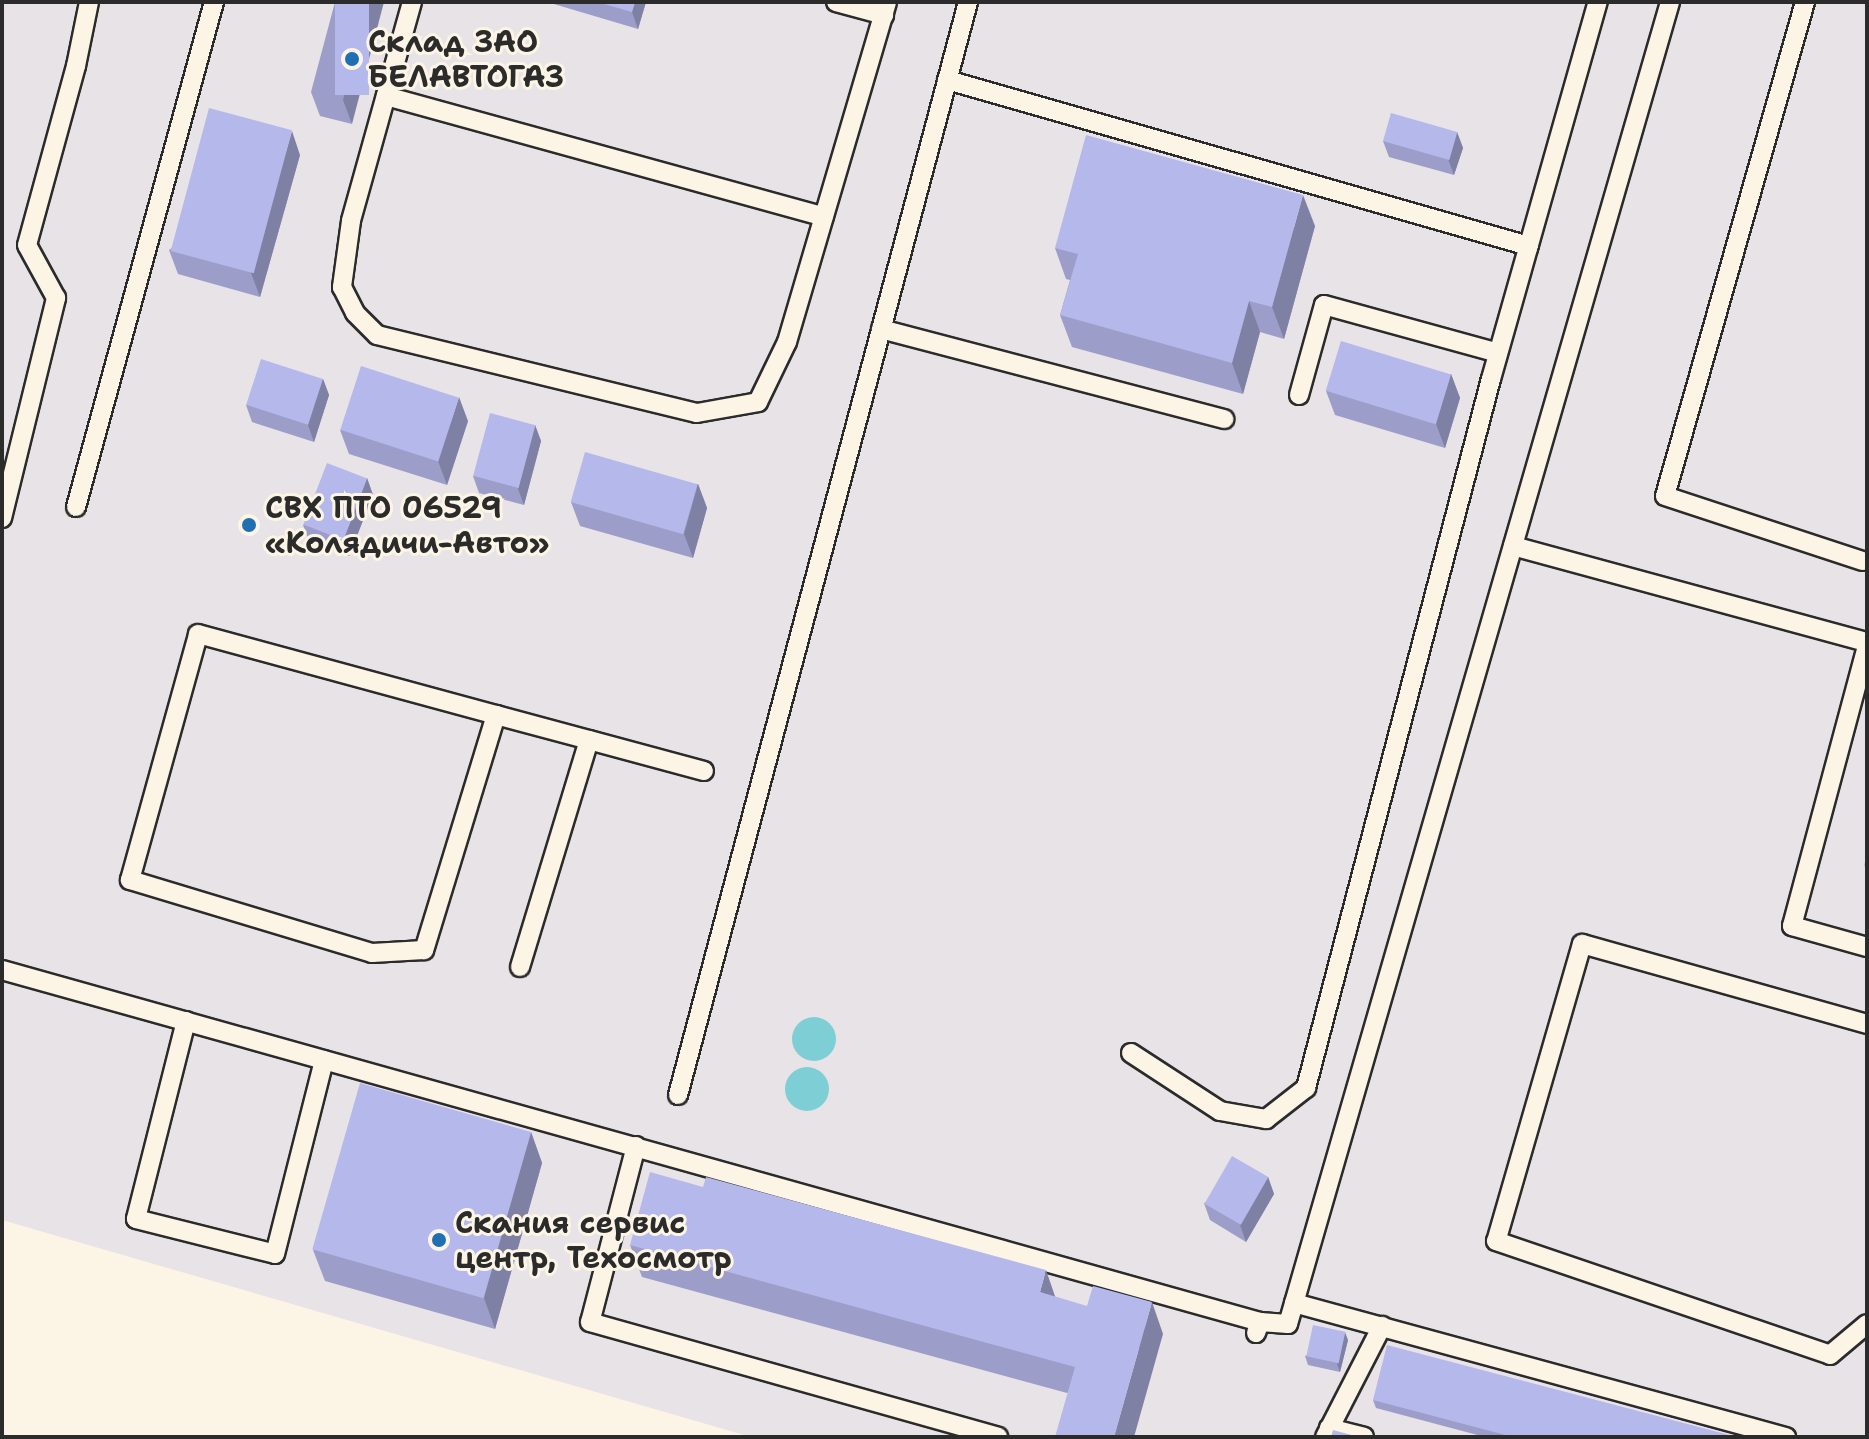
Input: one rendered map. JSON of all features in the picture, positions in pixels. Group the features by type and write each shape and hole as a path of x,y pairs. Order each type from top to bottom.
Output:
{"lane":[{"path":"2,518 56,298 27,245 76,66 89,2"},
{"path":"76,507 214,2"},
{"path":"412,2 351,221 342,287 355,313 377,335 697,413 758,402 787,342 886,8 836,2"},
{"path":"678,1095 968,2"},
{"path":"1131,1053 1220,1111 1266,1119 1306,1088 1498,353 1598,2"},
{"path":"2,970 636,1146 1258,1328 1288,1324 1670,2"},
{"path":"1805,2 1665,496 1866,556"},
{"path":"947,80 1529,246"},
{"path":"386,96 824,217"},
{"path":"1299,395 1324,305 1498,353"},
{"path":"881,329 1224,419"},
{"path":"1513,546 1867,644 1792,926 1867,947"},
{"path":"496,715 424,950 372,953 130,880 198,634 704,771"},
{"path":"520,967 589,740"},
{"path":"1867,1024 1582,944 1496,1241 1830,1355 1867,1324"},
{"path":"186,1021 136,1219 275,1254 324,1060"},
{"path":"636,1146 590,1322 998,1437"},
{"path":"1294,1303 1786,1437"},
{"path":"1364,1437 1327,1432 1382,1326"}],"shaded area":[{"path":"2,2 1867,2 1867,1437 751,1437 2,1220"}],"water":[{"path":"814,1017 830,1023 836,1039 830,1055 814,1061 798,1055 792,1039 798,1023"},
{"path":"807,1067 823,1073 829,1089 823,1105 807,1111 791,1105 785,1089 791,1073"}],"building":[{"name":"Склад ЗАО БЕЛАВТОГАЗ","path":"335,2 369,2 369,95 335,95"},
{"path":"597,2 635,2 632,12"},
{"path":"209,108 292,130 254,273 171,251"},
{"path":"1391,113 1457,132 1449,160 1383,141"},
{"path":"1086,135 1303,195 1272,307 1249,301 1232,363 1060,315 1078,254 1055,248"},
{"path":"1341,341 1451,375 1436,424 1326,391"},
{"path":"261,359 323,379 308,425 246,405"},
{"path":"361,366 459,398 438,462 340,430"},
{"path":"490,413 535,425 519,488 473,476"},
{"path":"585,452 697,484 683,534 571,502"},
{"path":"327,463 367,478 343,540 303,525"},
{"path":"360,1083 531,1132 483,1298 312,1249"},
{"path":"1232,1156 1268,1177 1241,1225 1204,1204"},
{"path":"650,1172 703,1187 706,1177 1046,1270 1040,1292 1087,1306 1093,1286 1152,1302 1114,1437 1055,1437 1075,1367 630,1245"},
{"path":"1313,1325 1345,1332 1339,1363 1306,1356"},
{"path":"1387,1345 1737,1437 1513,1437 1373,1400"},
{"path":"1333,1430 1359,1437 1331,1437"}],"place":[{"name":"Склад ЗАО БЕЛАВТОГАЗ","path":"352,59"},
{"name":"СВХ ПТО 06529 «Колядичи-Авто»","path":"249,525"},
{"name":"Скания сервис центр, Техосмотр","path":"439,1240"}]}
